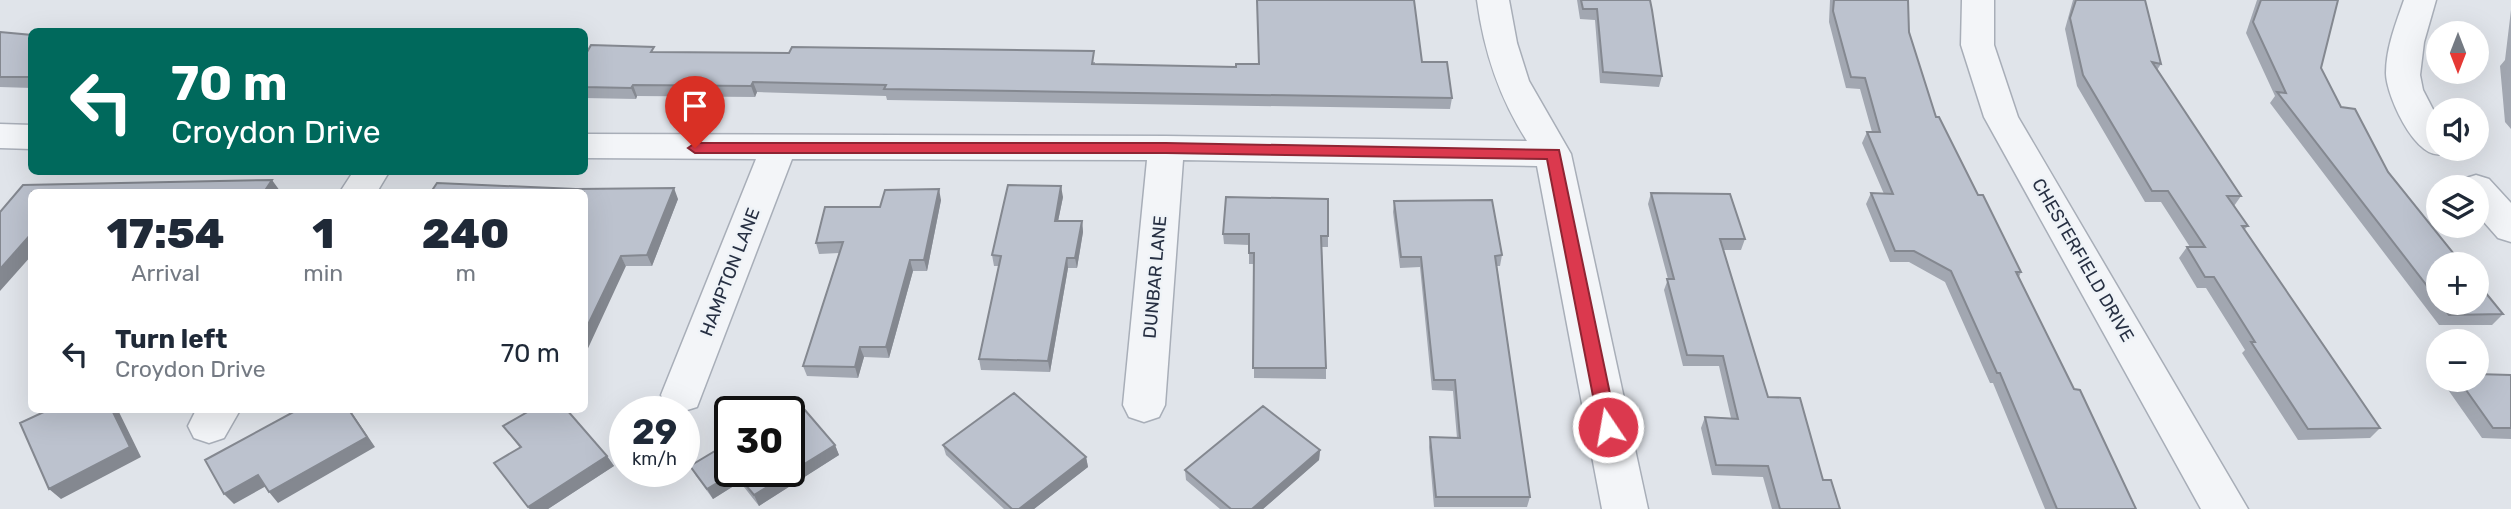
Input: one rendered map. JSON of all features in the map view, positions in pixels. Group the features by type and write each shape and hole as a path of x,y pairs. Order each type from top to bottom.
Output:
{"street":[{"path":"1493,0 1498,45 1526,116 1553,154 1625,509"},
{"name":"CHESTERFIELD DRIVE","path":"1978,0 1975,11 1980,68 2001,117 2225,509"},
{"path":"2420,0 2403,54 2402,86 2426,130"},
{"path":"588,146 778,149 1166,148 1553,154"},
{"name":"DUNBAR LANE","path":"1144,405 1166,148"},
{"name":"HAMPTON LANE","path":"682,395 778,149"},
{"path":"2452,161 2465,175"},
{"path":"2489,203 2511,228"}],"building":[{"path":"1257,0 1414,0 1422,62 1447,62 1452,98 884,89 886,85 753,82 751,86 588,87 588,50 591,45 654,47 651,52 789,53 792,47 1094,51 1092,64 1236,67 1236,64 1259,64"},
{"path":"1581,0 1650,0 1662,76 1603,72 1597,9 1583,9"},
{"path":"1834,0 1908,0 1909,32 1936,117 1939,117 1978,195 1983,195 2021,272 2016,272 2074,389 2080,390 2136,509 2057,509 2000,373 1997,373 1951,271 1914,251 1895,251 1871,193 1893,194 1867,132 1880,132 1865,78 1851,77 1833,11"},
{"path":"2076,0 2145,0 2161,64 2152,62 2241,196 2227,196 2248,226 2242,226 2380,428 2308,429 2251,342 2255,342 2214,277 2205,277 2187,247 2205,247 2168,191 2152,191 2083,75 2070,18"},
{"path":"2261,0 2338,0 2321,68 2341,107 2355,109 2388,172 2426,219 2426,238 2441,238 2452,252 2426,252 2426,284 2277,92 2286,93 2253,22"},
{"path":"0,32 28,35 28,77 0,77"},
{"path":"272,180 266,189 28,189 28,238 0,269 0,212 23,185"},
{"path":"437,183 576,189 433,189"},
{"path":"1008,185 1061,186 1055,221 1082,221 1075,258 1067,258 1048,361 979,359 1001,256 992,255"},
{"path":"674,188 647,255 621,256 588,325 588,189 576,189"},
{"path":"939,189 924,260 910,260 886,347 860,347 855,367 803,366 843,242 816,243 825,207 880,207 885,190"},
{"path":"1651,193 1730,194 1745,239 1720,239 1768,397 1800,398 1823,480 1831,480 1840,509 1780,509 1768,466 1716,465 1705,417 1738,419 1723,356 1687,355 1667,279 1674,279"},
{"path":"1226,197 1328,199 1328,236 1321,236 1326,368 1253,368 1254,253 1249,253 1249,234 1223,234"},
{"path":"1492,200 1502,255 1495,256 1530,497 1436,497 1430,437 1460,438 1455,380 1434,380 1421,257 1401,257 1394,201"},
{"path":"2489,297 2503,314 2489,314"},
{"path":"2489,374 2511,375 2511,428 2493,428 2468,392 2489,392"},
{"path":"1014,393 1086,457 1019,509 1012,509 943,445"},
{"path":"1263,406 1320,450 1252,509 1231,509 1185,470"},
{"path":"805,410 835,445 805,464"},
{"path":"42,413 113,413 130,447 49,489 20,423"},
{"path":"291,413 351,413 367,437 269,492 258,475 224,494 205,460"},
{"path":"526,413 570,413 607,456 528,507 494,463 521,447 503,426"},
{"path":"714,452 714,485 707,489 700,480 700,460"},
{"path":"747,487 767,487 754,495"}],"route":[{"path":"695,148 1166,148 1553,154 1608,427"}]}
